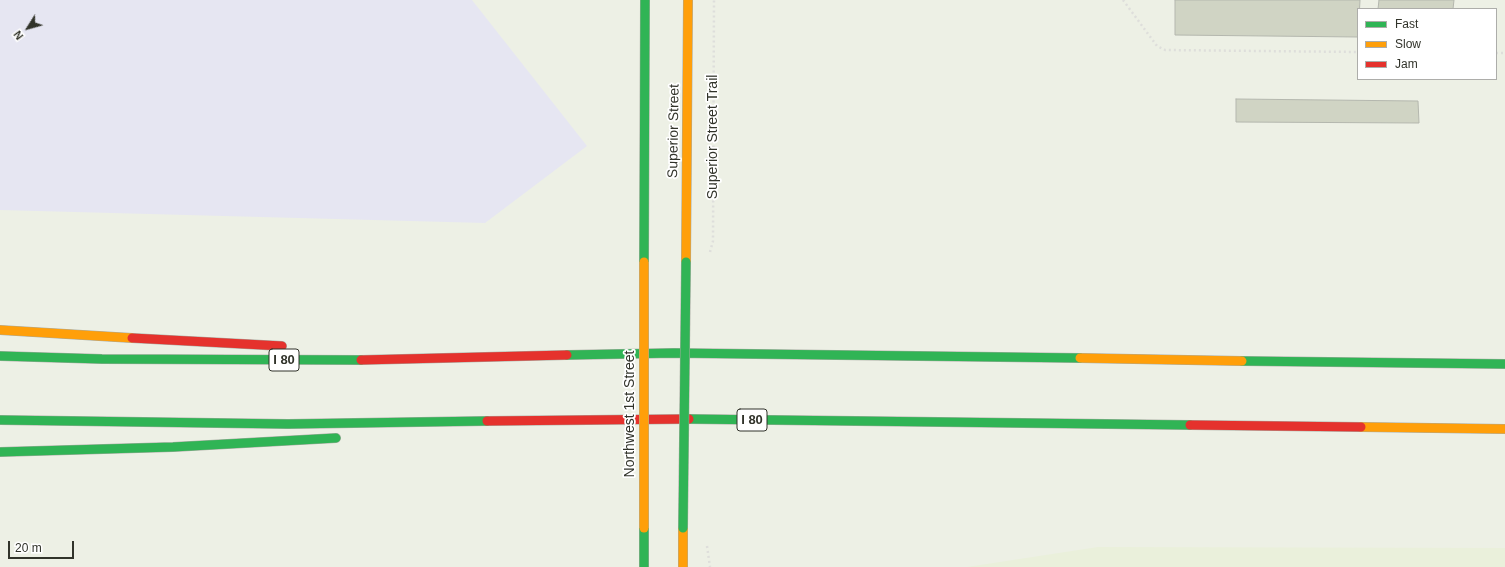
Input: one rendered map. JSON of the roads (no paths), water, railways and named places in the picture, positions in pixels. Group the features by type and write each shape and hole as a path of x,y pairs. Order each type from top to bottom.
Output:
{"main road":[{"name":"Superior Street","path":"644,262 645,0"},
{"name":"Superior Street","path":"683,567 688,0"},
{"name":"Northwest 1st Street","path":"644,262 644,567"},
{"path":"0,330 292,346"},
{"path":"401,350 568,356"},
{"name":"I 80","path":"0,356 102,359 368,360 674,353 1505,364"},
{"name":"I 80","path":"0,420 288,424 539,422 674,419 1505,429"},
{"path":"422,432 539,422"},
{"path":"0,452 173,447 344,437"}]}
